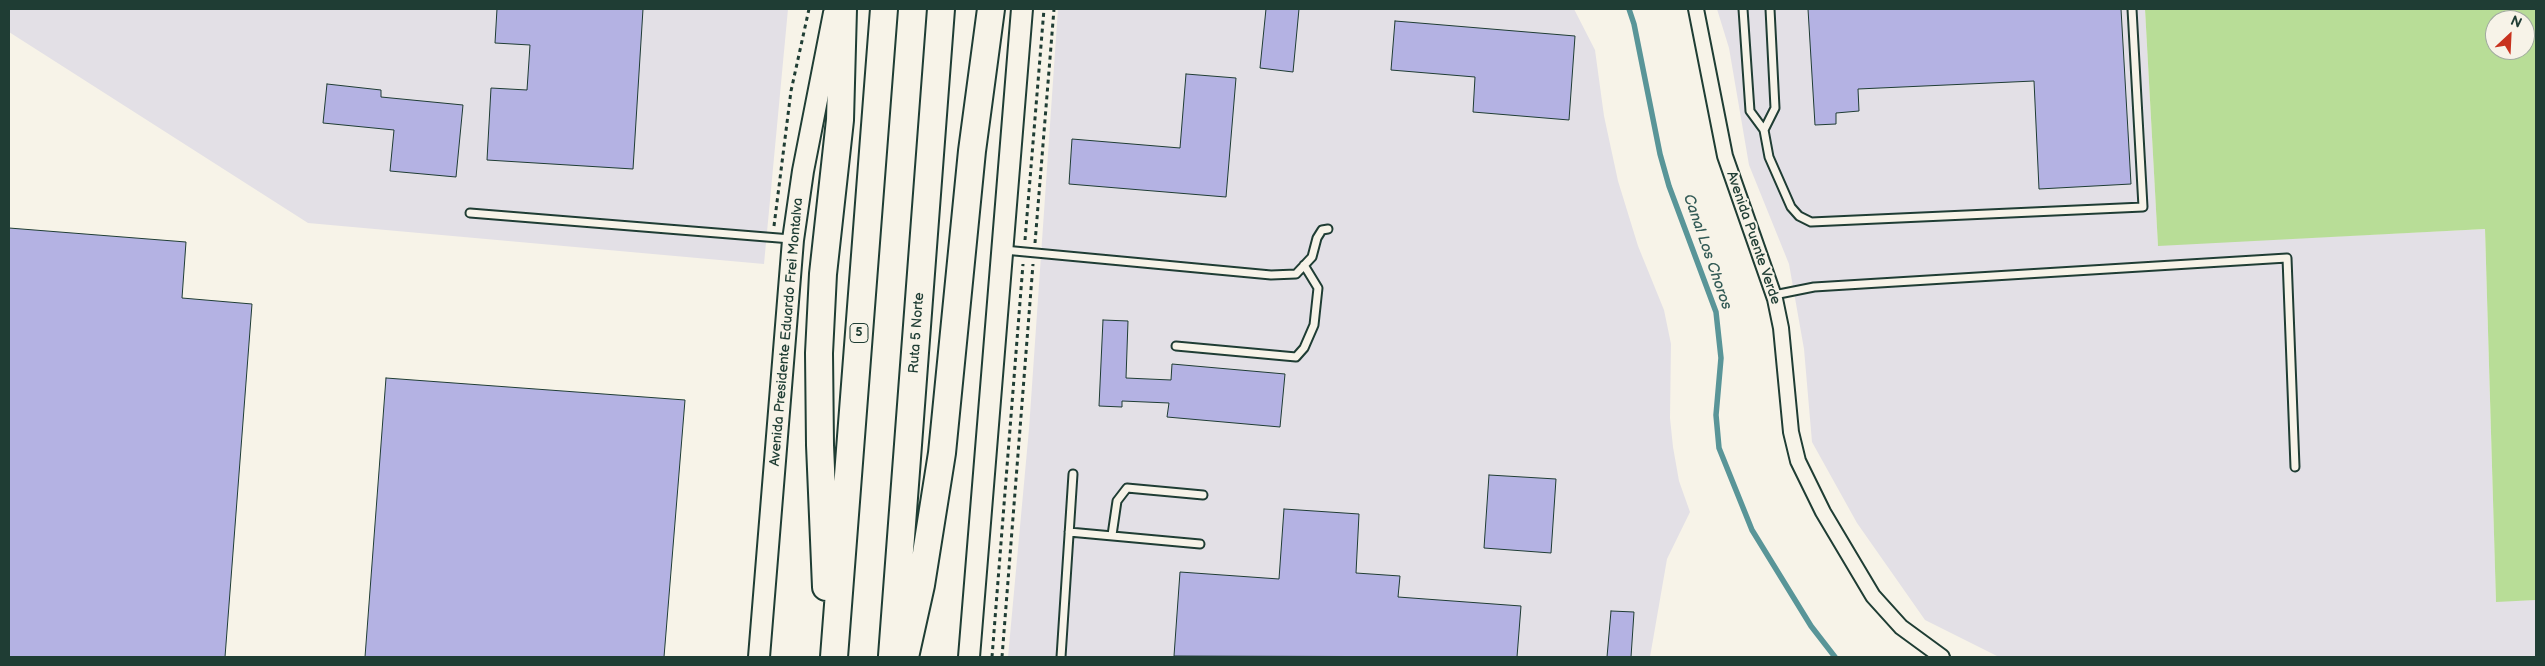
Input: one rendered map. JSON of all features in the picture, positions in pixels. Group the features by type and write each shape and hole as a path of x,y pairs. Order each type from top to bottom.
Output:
{"highway":[{"path":"833,657 822,505 819,352 823,274 840,120 843,9"},
{"name":"5","path":"833,657 884,9"},
{"name":"Ruta 5 Norte","path":"892,657 941,9"},
{"path":"905,657 921,585 942,453 972,151 990,9"}],"main road":[{"name":"Avenida Presidente Eduardo Frei Montalva","path":"759,657 793,240 803,171 834,9"},
{"path":"970,657 1022,9"}],"street":[{"name":"Avenida Puente Verde","path":"1696,9 1725,156 1774,295 1782,328 1791,432 1804,475 1837,537 1873,596 1901,628 1942,657"}],"lane":[{"path":"1743,9 1750,111 1764,130 1769,157 1791,207 1799,216 1811,222 2143,207 2132,9"},
{"path":"1764,130 1775,108 1770,9"},
{"path":"470,213 793,240"},
{"path":"1002,250 1271,275 1296,274 1312,256 1317,238 1322,230 1328,229"},
{"path":"1774,295 1814,287 2287,258 2295,467"},
{"path":"1176,346 1296,357 1304,348 1314,325 1318,288 1304,265"},
{"path":"1061,657 1073,474"},
{"path":"1112,535 1117,501 1127,488 1203,495"},
{"path":"1069,532 1200,544"}],"path":[{"path":"992,657 1044,9"},
{"path":"1002,657 1054,9"}],"shaded area":[{"path":"9,9 788,9 764,264 308,223 9,32"},
{"path":"1058,9 1574,9 1595,50 1604,116 1618,181 1638,246 1664,310 1671,344 1670,418 1673,447 1679,481 1690,512 1667,559 1650,657 1008,657 1029,429"},
{"path":"1717,9 2145,9 2158,245 2485,229 2496,601 2536,600 2536,657 1999,657 1925,620 1857,523 1812,442 1804,349 1789,264 1749,165 1729,48"}],"green space":[{"path":"2145,9 2536,9 2536,600 2496,602 2485,229 2158,246"}],"building":[{"path":"497,9 643,9 633,169 487,160 491,88 527,90 530,45 495,43"},
{"path":"1266,9 1299,9 1293,72 1260,68"},
{"path":"1808,9 2121,9 2131,184 2039,189 2034,81 1858,89 1859,111 1836,113 1836,124 1815,125"},
{"path":"1395,21 1575,36 1569,120 1473,112 1475,77 1391,70"},
{"path":"1186,74 1236,78 1226,197 1069,184 1072,139 1180,148"},
{"path":"327,84 381,90 381,97 463,105 456,177 390,171 394,130 323,123"},
{"path":"9,228 186,242 182,298 252,304 225,657 9,657"},
{"path":"1103,320 1128,321 1126,378 1171,380 1172,364 1285,374 1280,427 1167,417 1169,403 1122,401 1122,407 1099,406"},
{"path":"386,378 685,400 664,657 365,657"},
{"path":"1489,475 1556,479 1551,553 1484,548"},
{"path":"1284,509 1359,514 1356,573 1400,576 1398,597 1521,606 1517,657 1174,656 1180,572 1279,579"},
{"path":"1611,611 1634,612 1631,657 1607,657"}],"waterway":[{"name":"Canal Los Choros","path":"1629,9 1634,24 1660,154 1669,186 1716,312 1721,358 1716,415 1719,448 1752,530 1811,626 1835,657"}]}
